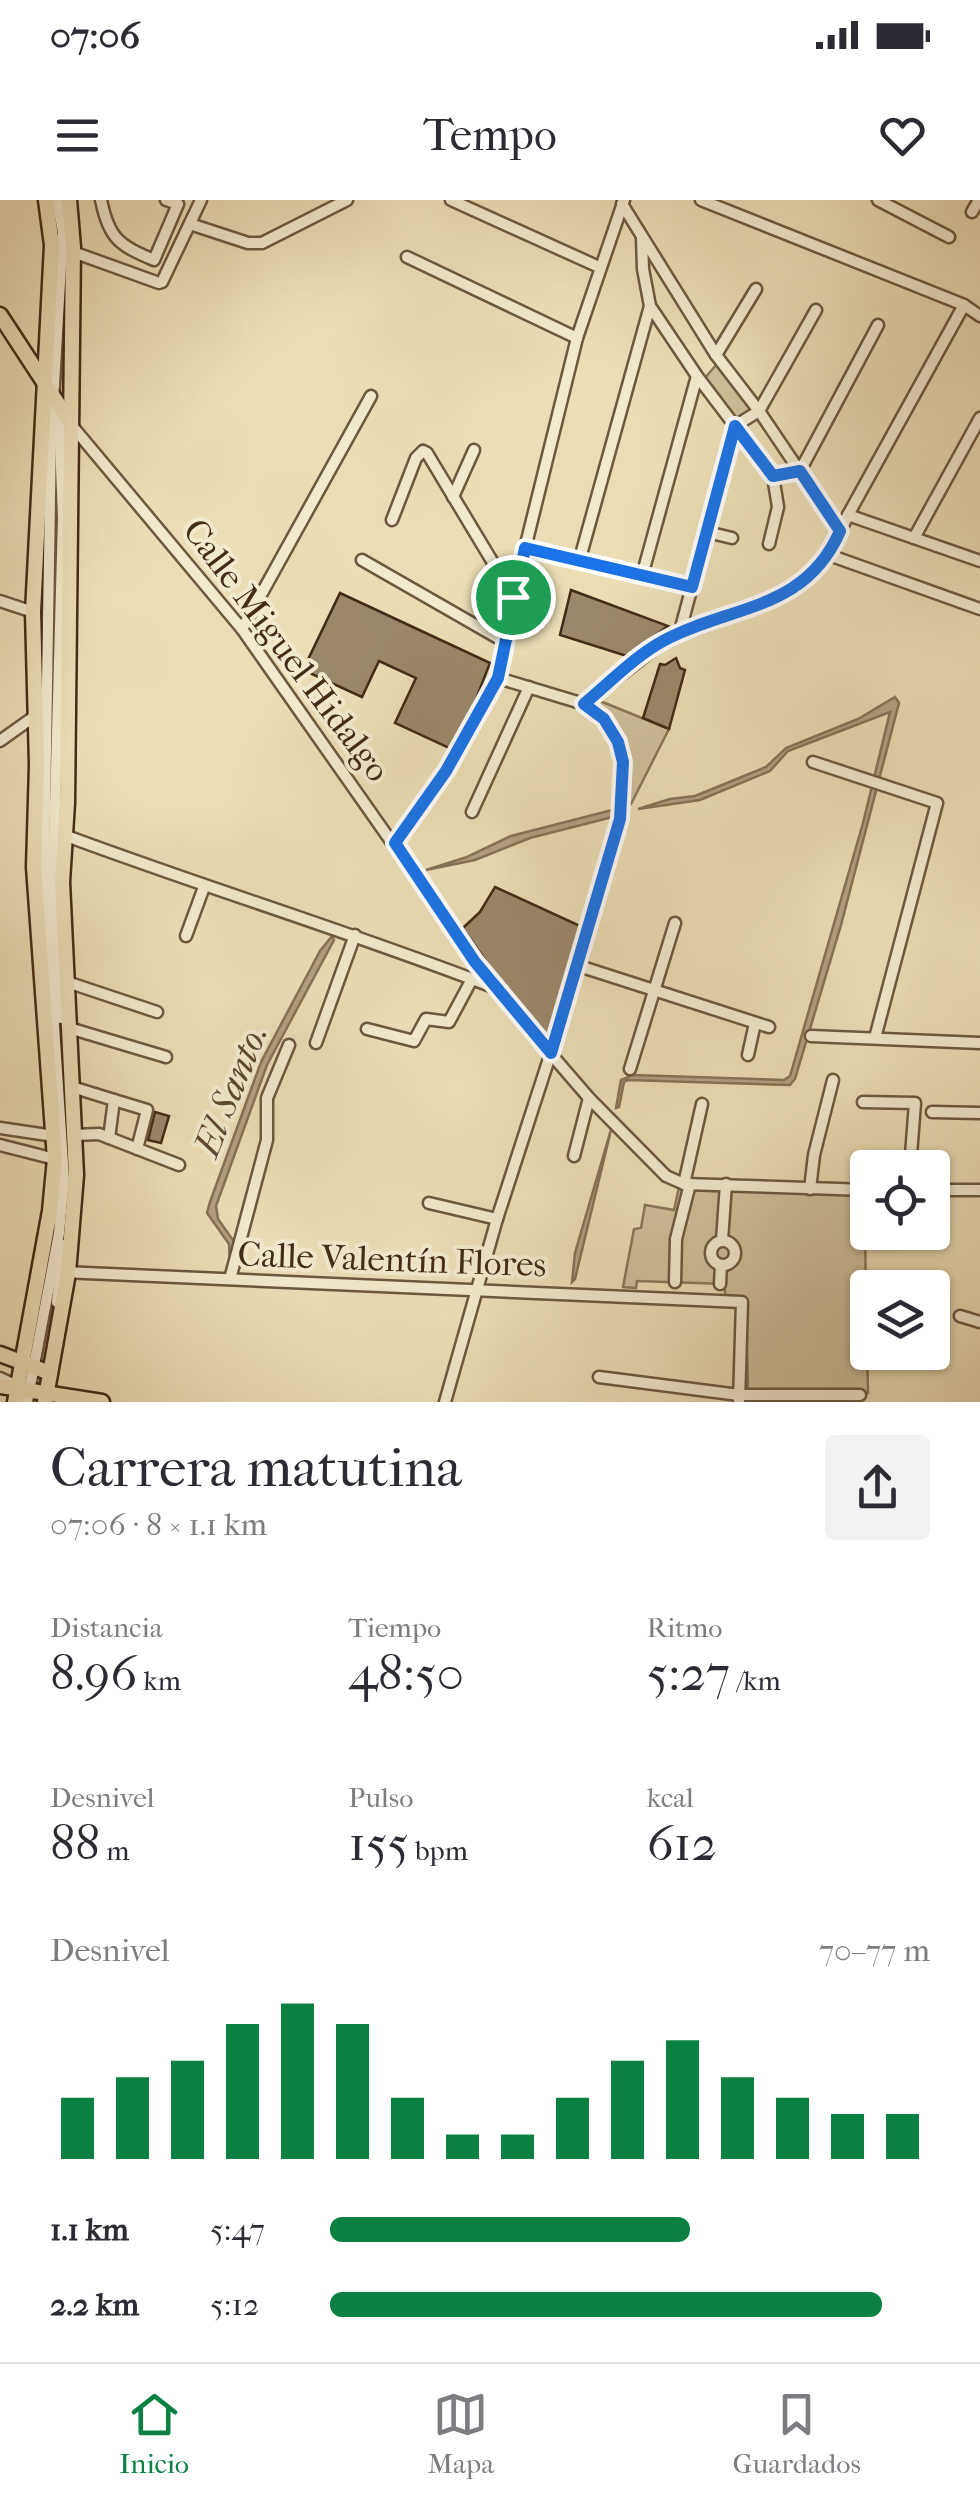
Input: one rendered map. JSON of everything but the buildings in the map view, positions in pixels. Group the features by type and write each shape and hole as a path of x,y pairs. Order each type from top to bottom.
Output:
{"main road":[{"path":"32,1387 55,1271 56,1159 34,867 33,612 53,395 52,245 46,200"},
{"path":"32,1387 76,1175 62,882 67,803 73,252 67,200"},
{"name":"Calle Miguel Hidalgo","path":"0,316 70,422"},
{"path":"0,1356 32,1387"},
{"path":"0,1386 32,1387 102,1402"}],"street":[{"path":"55,1271 69,1177 53,878 63,518 53,395 63,232 56,200"},
{"path":"53,395 70,230 67,200"},
{"path":"101,200 112,235 122,247 154,260 178,204 166,200"},
{"path":"73,252 158,284 201,200"},
{"path":"190,224 248,243 262,243 347,200"},
{"path":"450,200 599,267"},
{"path":"701,200 964,305 980,315"},
{"path":"878,200 949,237"},
{"path":"972,212 979,200"},
{"path":"395,843 446,771 498,678 513,597 577,338 623,202"},
{"path":"623,202 716,356 759,411 840,531"},
{"path":"642,237 650,306 773,476 778,506 769,544"},
{"path":"407,257 577,338"},
{"path":"716,356 756,290"},
{"path":"584,704 650,650 773,600 793,589 830,555 848,515 964,305"},
{"path":"579,562 650,306"},
{"path":"680,635 735,426 759,411 816,310"},
{"path":"800,471 878,325"},
{"path":"642,576 698,376"},
{"path":"242,629 371,396"},
{"path":"914,538 980,418"},
{"name":"Calle Miguel Hidalgo","path":"70,422 242,629 494,988 589,1098 682,1183"},
{"path":"454,498 474,450"},
{"path":"392,520 422,451 513,597"},
{"path":"773,476 800,471"},
{"path":"848,515 980,559"},
{"path":"707,532 732,538"},
{"path":"525,548 692,587"},
{"path":"830,555 980,610"},
{"path":"362,560 505,642"},
{"path":"0,601 33,612"},
{"path":"445,1402 620,819 623,762 618,742 604,719 584,704 498,678"},
{"path":"472,812 529,688"},
{"path":"0,741 35,716"},
{"path":"814,762 936,802 875,1038"},
{"path":"64,836 204,887 355,935 494,988"},
{"path":"186,936 204,887"},
{"path":"630,1068 674,923"},
{"path":"316,1043 355,935"},
{"path":"579,966 769,1027"},
{"path":"367,1028 414,1041 426,1019 449,1022 472,979"},
{"path":"66,982 157,1012"},
{"path":"748,1055 755,1023"},
{"path":"69,1028 166,1056"},
{"path":"811,1036 980,1044"},
{"path":"230,1280 268,1140 266,1098 289,1045"},
{"path":"810,1189 814,1155 833,1080"},
{"path":"72,1087 147,1110 137,1149"},
{"path":"574,1156 589,1098"},
{"path":"109,1138 114,1100"},
{"path":"863,1102 915,1103 911,1150"},
{"path":"675,1282 682,1183 702,1104"},
{"path":"932,1112 980,1113"},
{"path":"0,1128 54,1136"},
{"path":"74,1135 99,1134 179,1165"},
{"path":"0,1145 56,1159"},
{"path":"682,1183 850,1190"},
{"path":"722,1240 726,1184"},
{"path":"950,1190 980,1190"},
{"path":"428,1203 497,1219"},
{"path":"722,1240 732,1245 735,1252 730,1263 721,1265 712,1259 710,1251 722,1240"},
{"path":"720,1284 721,1265"},
{"name":"Calle Valentín Flores","path":"55,1271 742,1302 739,1398"},
{"path":"960,1316 980,1322"},
{"path":"0,1378 32,1387"},
{"path":"598,1378 739,1398 860,1395"}],"shaded area":[{"path":"717,364 752,409 737,422 704,379"},
{"path":"895,697 899,703 841,925 795,1079 790,1085 628,1080 616,1108 621,1080 633,1075 784,1080 790,1076 863,823 890,712 788,751 770,771 700,800 638,809 695,796 766,767 786,748 858,719"},
{"path":"600,701 669,729 631,804 623,739"},
{"path":"612,810 617,812 613,817 530,838 475,860 426,870 467,857 511,836"},
{"path":"332,936 334,940 267,1065 216,1206 218,1219 235,1243 230,1266 229,1244 207,1213 210,1202 261,1062 320,951"},
{"path":"612,1126 575,1279 572,1282 575,1253"},
{"path":"680,1183 850,1186 850,1250 865,1250 866,1270 850,1270 850,1370 868,1370 868,1393 748,1391 746,1298 725,1298 725,1284 637,1281 636,1288 623,1287 634,1229 641,1228 645,1205 674,1210"}],"route":[{"path":"735,426 773,476 800,471 840,531 830,555 793,589 664,640 584,704 604,719 618,742 623,762 620,819 551,1053 494,988 395,843 480,716 498,678 513,597 525,548 692,587 735,426"}],"water label":[{"name":"El Santo.","path":"230,1090"}]}
